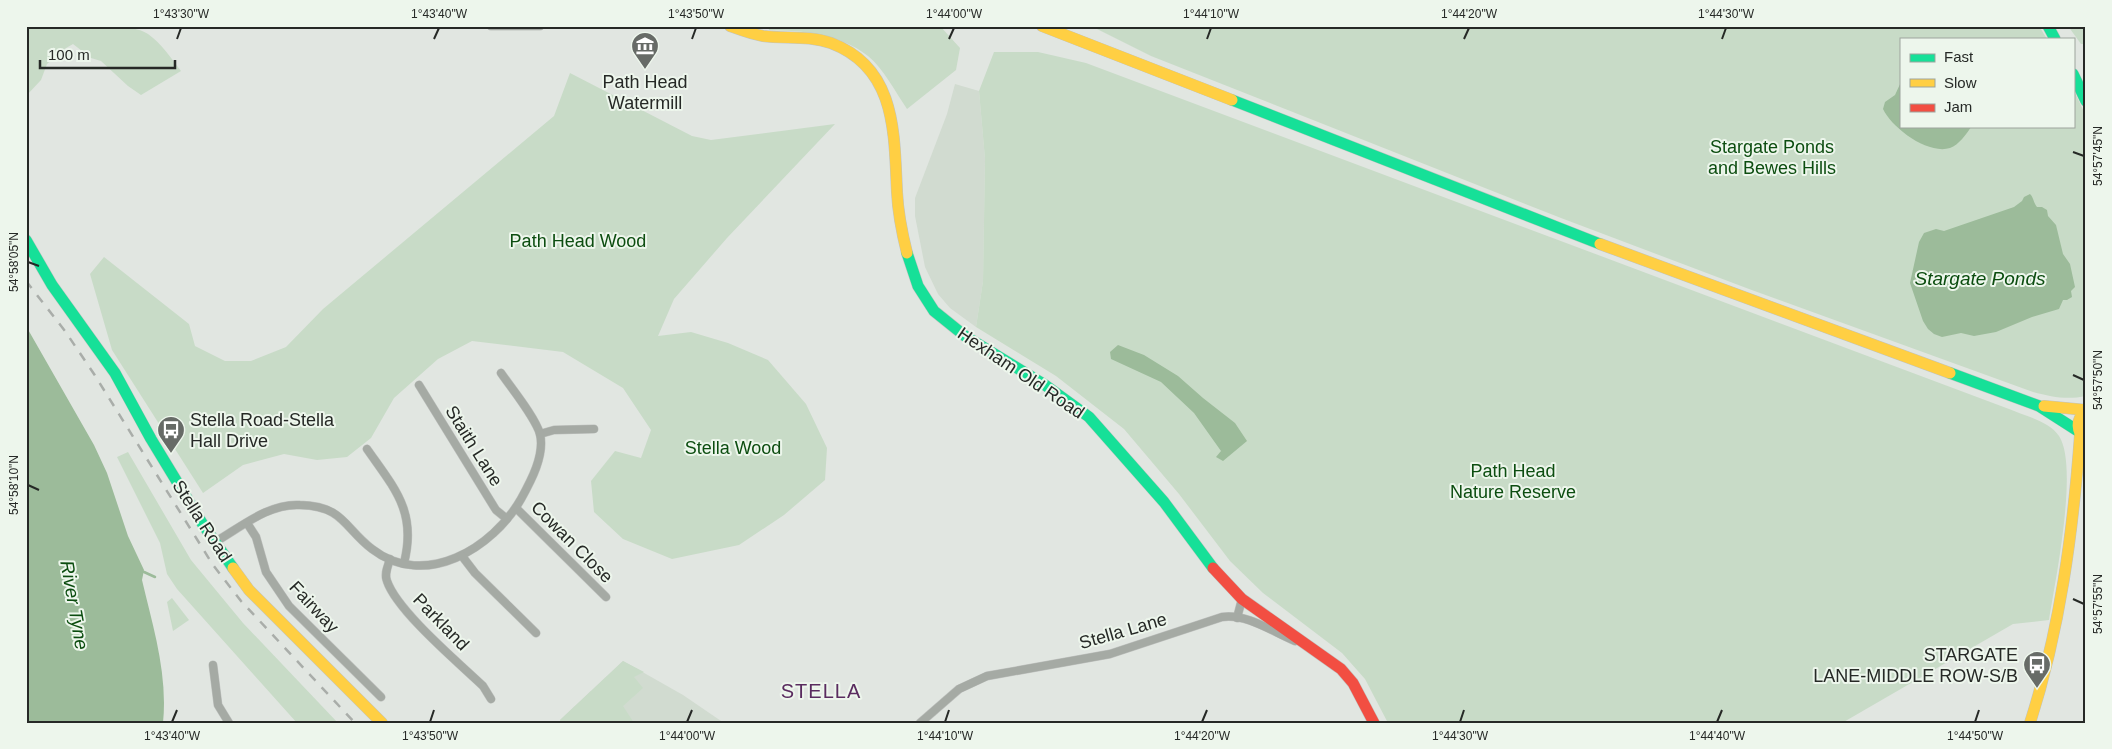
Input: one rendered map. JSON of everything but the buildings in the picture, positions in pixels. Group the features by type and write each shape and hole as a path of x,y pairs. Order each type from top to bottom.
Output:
{"main road":[{"name":"Hexham Old Road","path":"730,26 766,36 804,37 830,43 860,60 868,67 883,88 887,101 895,140 897,194 901,221 913,272 931,306 959,332 1042,383 1089,418 1106,434 1136,473 1167,507 1227,585 1242,599 1334,662 1347,676 1374,723"},
{"path":"1041,26 1676,273 2039,406 2081,435"},
{"path":"2048,26 2054,38"},
{"path":"2074,76 2086,101"},
{"name":"Stella Road","path":"26,240 52,285 115,373 151,439 215,542 249,590 382,723"},
{"path":"2039,406 2086,410"},
{"path":"2030,723 2051,650 2072,530 2081,435 2080,417 2086,410"},
{"path":"2077,472 2086,459"}],"street":[{"path":"491,26 540,26"},
{"path":"215,542 265,513 290,504 324,508 340,517 372,549 390,559 418,566 430,565 462,556 493,534 516,508 534,473 540,454 540,434 502,373"},
{"name":"Staith Lane","path":"419,386 496,510 507,519"},
{"path":"540,434 554,430 594,429"},
{"path":"367,449 395,490 407,521 408,544 404,563"},
{"name":"Cowan Close","path":"516,508 606,597"},
{"name":"Fairway","path":"247,523 256,537 266,572 283,598 381,697"},
{"path":"462,556 475,573 536,633"},
{"name":"Parkland","path":"390,559 386,580 391,590 416,620 483,686 491,699"},
{"path":"1237,618 1242,599"},
{"name":"Stella Lane","path":"920,723 959,689 988,676 1110,654 1226,616 1237,618 1312,648"},
{"path":"212,665 218,705 229,723"}],"shaded area":[{"path":"955,84 979,91 985,159 983,281 976,327 950,308 938,294 925,267 915,216 915,198 947,114"},
{"path":"623,661 683,695 724,723 561,723 560,720"}],"green space":[{"path":"108,25 138,30 148,34 157,42 181,71 141,95 128,86 101,61 91,58 73,44 61,51 47,64 41,80 26,96 26,26"},
{"path":"768,26 940,26 960,48 956,70 907,109 879,67 857,48 833,38 795,31 769,30"},
{"name":"Stargate Ponds and Bewes Hills","path":"1091,26 2039,26 2046,38 1900,38 1900,128 2074,128 2074,91 2086,116 2086,396 2072,398 2033,392 1749,289 1561,218 1151,56"},
{"path":"2068,26 2086,26 2086,44 2081,44"},
{"name":"Path Head Nature Reserve","path":"994,52 1038,52 1086,63 2009,409 2049,426 2059,436 2065,451 2067,472 2064,525 2049,620 2013,624 1842,723 1388,723 1365,679 1342,653 1263,593 1230,561 1179,494 1124,429 1056,376 976,327 983,281 985,159 979,91"},
{"name":"Path Head Wood","path":"570,73 692,136 711,140 835,124 727,238 674,299 658,336 691,332 728,343 768,360 806,404 827,448 825,480 784,515 739,545 672,559 623,539 594,512 591,481 615,451 641,458 651,430 623,388 563,352 472,341 438,359 394,398 371,438 347,457 317,460 284,454 243,465 203,493 112,350 90,274 104,257 189,324 195,346 225,361 251,361 286,347 323,309 554,116"},
{"path":"128,452 191,560 243,623 338,723 297,723 177,589 167,574 160,543 117,457"},
{"path":"172,598 189,620 173,631 167,602"},
{"path":"623,661 644,672 634,677 643,688 623,706 634,723 561,723 560,720"}],"water":[{"path":"1900,84 1900,128 1971,128 1959,142 1950,148 1932,148 1922,144 1902,132 1883,109 1885,102 1895,95"},
{"name":"Stargate Ponds","path":"2030,194 2037,207 2047,210 2048,216 2056,225 2063,254 2070,264 2075,287 2071,291 2072,297 2063,300 2059,309 2032,317 1996,332 1974,336 1961,333 1942,337 1934,334 1923,321 1910,283 1919,242 1924,233 1936,229 1944,231 2014,207"},
{"name":"River Tyne","path":"26,326 94,445 107,473 128,536 144,570 142,580 155,633 161,669 164,705 163,723 26,723"},
{"path":"1118,345 1144,355 1178,376 1235,423 1247,441 1223,461 1216,457 1221,451 1194,413 1161,382 1111,359 1110,352"}],"waterway":[{"path":"144,572 155,577"}],"railway":[{"path":"26,281 65,331 94,374 213,565 241,601 355,723"}],"traffic: fast":[{"path":"2048,26 2054,38"},
{"path":"2074,76 2086,101"},
{"path":"1232,100 1600,244"},
{"path":"26,240 52,285 115,373 151,439 202,523 233,568"},
{"path":"907,253 918,286 934,311 965,336 1045,385 1089,417 1164,502 1213,568"},
{"path":"1950,373 2039,406 2078,431"}],"traffic: slow":[{"path":"730,26 763,36 806,38 831,43 853,54 869,69 880,86 888,105 895,148 898,208 907,253"},
{"path":"1042,26 1232,100"},
{"path":"1600,244 1950,373"},
{"path":"2044,406 2086,410"},
{"path":"2086,411 2082,414 2078,426 2080,433 2086,441"},
{"path":"2030,723 2049,652 2064,580 2080,435"},
{"path":"233,568 249,590 382,723"}],"traffic: jam":[{"path":"1213,568 1242,599 1341,669 1353,683 1374,723"}],"place":[{"name":"Path Head Watermill","path":"645,70"},
{"name":"Stella Road-Stella Hall Drive","path":"171,454"},
{"name":"STARGATE LANE-MIDDLE ROW-S/B","path":"2037,689"}],"district":[{"name":"STELLA","path":"821,691"}],"park label":[{"name":"Stella Wood","path":"733,448"}]}
